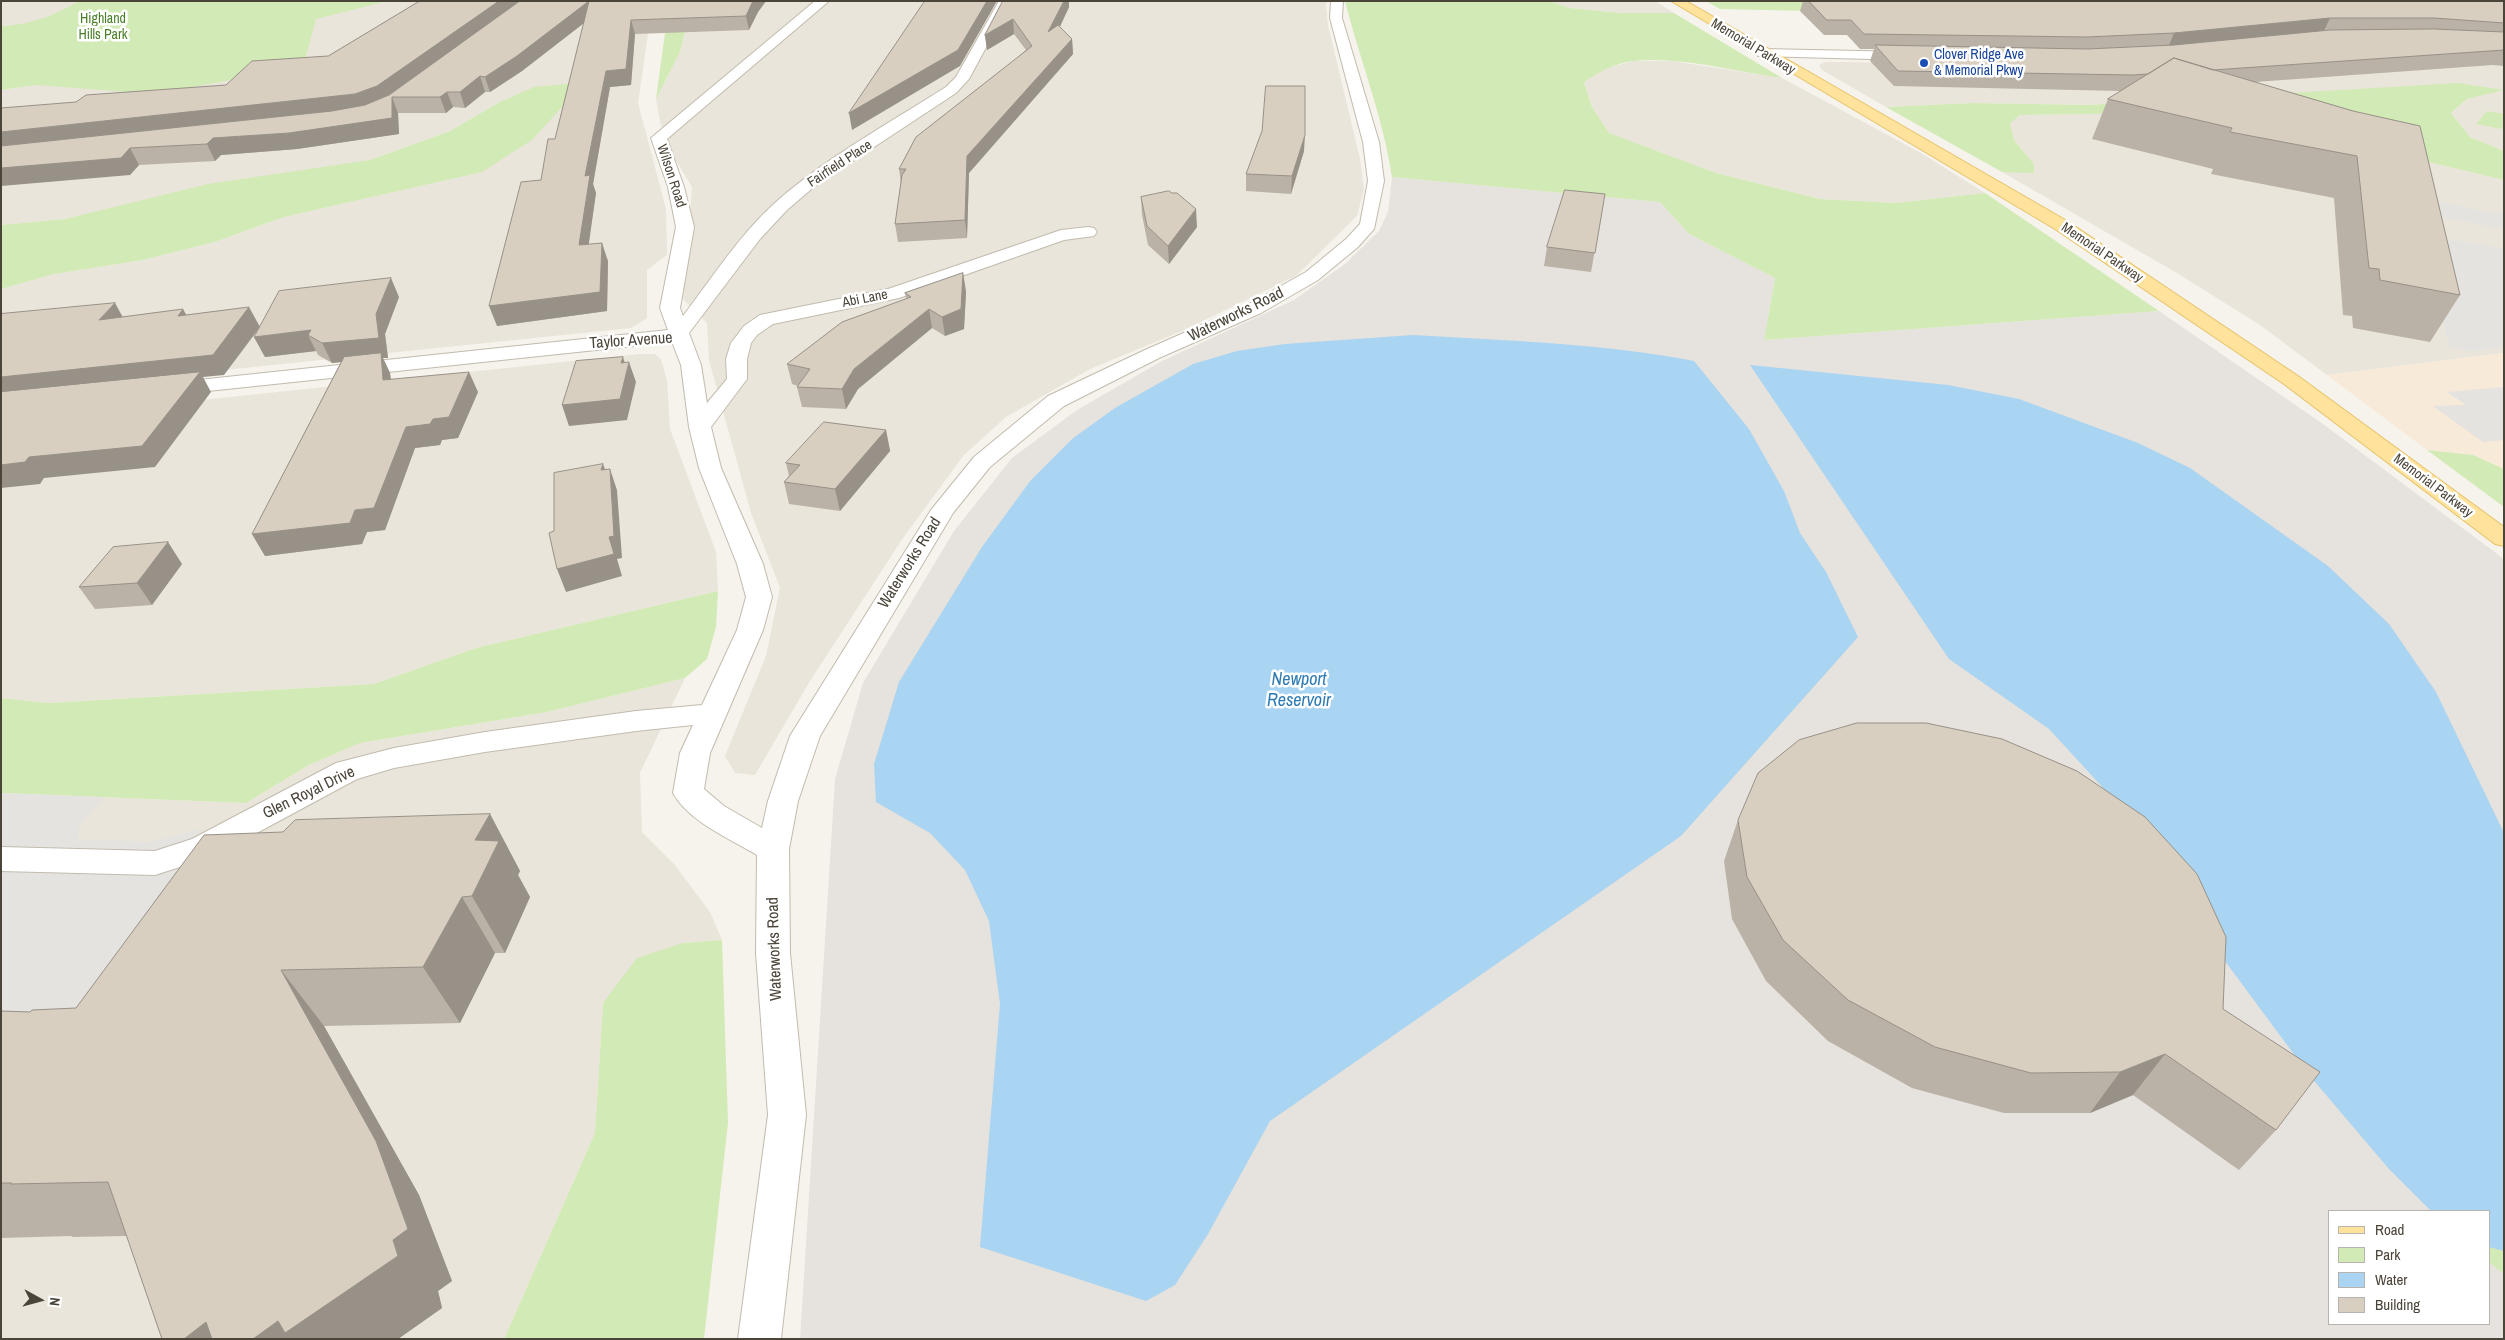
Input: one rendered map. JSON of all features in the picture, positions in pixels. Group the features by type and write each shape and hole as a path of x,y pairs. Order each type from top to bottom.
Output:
{"main road":[{"name":"Memorial Parkway","path":"1677,1 2076,235 2291,380 2504,539"}],"street":[{"name":"Wilson Road","path":"678,335 670,308 685,227 676,186 659,138 823,1"},
{"name":"Fairfield Place","path":"678,335 754,235 782,206 809,183 951,90 962,79 1005,1"},
{"name":"Waterworks Road","path":"759,1339 787,1115 773,953 773,849 783,801 805,736 943,510 982,462 1056,401 1152,354 1262,304 1312,276 1352,243 1368,225 1376,181 1370,142 1348,52 1336,18 1337,1"},
{"path":"1763,53 1926,56"},
{"name":"Abi Lane","path":"700,427 737,379 736,368 742,338 751,328 767,319 892,294 1061,235 1088,232"},
{"name":"Taylor Avenue","path":"153,391 678,335 691,365 700,427 716,487 750,564 758,597 750,630 695,753 688,793 713,814 773,849"},
{"name":"Glen Royal Drive","path":"1,859 155,863 203,848 347,771 394,758 485,742 636,721 712,714"}],"shaded area":[{"path":"1,1 79,1 55,15 24,25 1,26"},
{"path":"388,1 650,1 649,27 638,103 666,209 667,255 647,270 647,318 631,328 1,393 1,289 53,274 143,260 215,242 284,217 481,172 498,103 450,131 370,160 125,205 65,219 1,225 1,90 37,85"},
{"path":"695,1 1328,1 1326,5 1328,25 1360,159 1364,190 1357,216 1296,276 1182,331 1090,369 1006,417 964,455 903,538 810,681 755,775 735,773 725,756 766,656 780,588 751,513 709,360 707,323 683,299 692,187 669,149 660,122 656,99 680,52 690,9"},
{"path":"1549,1 1655,1 1674,13 1620,13 1570,8"},
{"path":"2504,48 2504,151 2470,137 2451,113 2467,99 2502,90 2286,95 2089,105 1973,103 1886,107 1822,70 1819,65 1825,62 1846,62 2077,66"},
{"path":"1633,61 1672,61 1782,78 1921,153 1985,193 1896,203 1820,199 1716,173 1609,133 1592,107 1584,81 1604,69"},
{"path":"2218,112 2504,180 2504,353 2327,375 2260,325 2177,273 2002,172 2034,172 2034,164 2014,140 2009,122 2020,115"},
{"path":"1392,177 1660,202 1689,234 1775,278 1764,340 2159,311 2323,424 2504,559 2504,1339 800,1339 835,779 863,683 954,531 1012,458 1077,410 1162,361 1294,300 1345,264 1379,231 1388,212"},
{"path":"2408,194 2495,214 2504,209 2504,229 2428,215"},
{"path":"2426,236 2504,248 2504,347 2472,351 2449,348"},
{"path":"2504,353 2504,469 2473,455 2427,450 2327,375"},
{"path":"640,354 655,354 661,359 667,380 670,429 716,552 718,591 476,648 374,684 47,703 1,698 1,421"},
{"path":"2504,387 2504,440 2483,442 2433,406 2466,405 2447,392"},
{"path":"685,678 640,773 642,832 674,864 710,912 722,940 683,943 603,1003 595,1133 504,1339 1,1339 1,793 246,803 309,765 360,743 547,712"},
{"path":"1,793 104,797 79,827 78,839 151,842 200,829 232,851 114,1018 1,1020"}],"green space":[{"name":"Highland Hills Park","path":"79,1 388,1 316,19 303,67 153,94 37,85 1,90 1,26 22,24 41,19"},
{"path":"666,1 690,9 680,52 656,99 665,33"},
{"path":"1345,1 1549,1 1570,8 1620,13 1674,13 1782,78 1708,65 1669,61 1634,61 1620,64 1601,71 1584,82 1592,107 1609,133 1716,173 1820,199 1896,203 1985,193 2159,311 1764,340 1775,278 1689,234 1660,202 1392,177 1383,132"},
{"path":"1706,1 2058,1 1902,13 1720,9"},
{"path":"577,83 572,96 532,140 482,172 284,217 215,242 143,260 54,274 1,289 1,225 65,219 208,184 370,160 450,131 498,103 534,87"},
{"path":"2458,83 2504,90 2467,99 2451,113 2470,137 2504,151 2504,180 2218,112 2020,115 2010,123 2014,140 2034,164 2034,173 2002,172 1886,107 1973,103 2089,105"},
{"path":"2487,111 2504,114 2502,129 2476,124"},
{"path":"2427,450 2473,455 2504,469 2504,507"},
{"path":"718,591 716,627 707,659 685,678 547,712 360,743 309,765 246,803 1,793 1,698 48,703 374,684 476,648"},
{"path":"722,940 728,1123 704,1339 504,1339 595,1133 603,1003 637,958 683,943"},
{"path":"2490,1247 2504,1251 2504,1274 2490,1263"}],"water":[{"name":"Newport Reservoir","path":"1413,335 1589,346 1694,361 1749,429 1784,491 1800,533 1826,572 1858,637 1681,836 1270,1121 1208,1234 1175,1285 1146,1301 980,1247 1000,1004 989,921 965,870 930,833 876,802 874,764 899,682 982,547 1031,480 1072,439 1115,408 1193,364 1237,351 1285,344"},
{"path":"1750,365 1948,385 2019,399 2138,443 2190,468 2328,566 2389,624 2436,692 2504,833 2504,1251 2490,1247 2490,1210 2430,1210 2389,1169 2310,1076 2225,961 2175,866 2049,729 1949,659"}],"building":[{"path":"420,1 499,1 377,86 355,94 1,132 1,108 76,102 86,95 226,85 252,61 328,56"},
{"path":"520,1 589,1 517,56 485,77 480,76 460,92 447,92 440,97 392,97 392,118 289,133 213,138 207,144 130,148 121,158 1,168 1,146 332,111 365,105 389,95"},
{"path":"589,1 753,1 746,16 631,20 626,69 606,71 585,176 590,175 579,245 602,243 600,292 489,306 521,182 541,180 548,139 555,139"},
{"path":"925,1 987,1 958,50 849,113"},
{"path":"1003,1 1064,1 1048,32 1058,25 1072,39 967,156 965,220 895,224 902,175 906,169 899,169 916,137 1032,46 1013,19 985,35"},
{"path":"1809,1 2504,1 2504,23 2434,18 2330,18 2174,33 2087,37 1864,34 1851,20 1827,20"},
{"path":"2434,29 2504,32 2504,50 2213,70 2174,58 2148,74 2133,75 1898,71 1875,45 2087,49 2174,45 2330,30"},
{"path":"2174,58 2353,111 2420,126 2460,295 2380,280 2379,269 2369,268 2357,156 2230,132 2232,128 2108,99"},
{"path":"1266,86 1305,86 1305,135 1292,176 1246,174 1262,131"},
{"path":"1565,190 1605,194 1595,253 1547,247"},
{"path":"1169,191 1177,193 1196,209 1168,246 1147,226 1141,197"},
{"path":"963,273 961,309 942,317 929,309 854,369 842,389 797,387 810,369 787,364 842,322 911,297 905,293"},
{"path":"391,278 376,314 379,338 322,343 308,335 311,330 254,337 279,291"},
{"path":"115,303 99,320 183,309 178,316 249,307 213,355 1,377 1,314"},
{"path":"381,353 383,380 469,372 449,417 433,419 430,424 406,427 374,508 355,510 350,523 252,534 344,357"},
{"path":"623,357 621,363 629,362 620,399 562,405 576,361"},
{"path":"200,372 142,446 29,457 25,462 1,465 1,392"},
{"path":"824,422 886,430 835,489 784,482 800,465 786,463"},
{"path":"603,464 601,470 610,469 614,536 609,537 614,554 557,569 549,533 554,531 554,473"},
{"path":"168,542 137,583 79,587 113,547"},
{"path":"1857,723 1926,723 2002,739 2077,771 2145,817 2197,874 2226,937 2223,1009 2320,1072 2276,1130 2165,1054 2120,1072 2031,1073 1935,1047 1848,1000 1783,940 1747,877 1738,820 1758,773 1799,740"},
{"path":"490,814 475,840 499,841 472,896 462,897 423,967 281,970 376,1141 408,1229 393,1240 398,1256 285,1333 278,1321 253,1339 212,1339 206,1322 184,1339 162,1339 108,1182 1,1183 1,1011 30,1012 32,1010 76,1008 204,835 283,832 295,820"}],"place":[{"name":"Clover Ridge Ave & Memorial Pkwy","path":"1924,63"}]}
